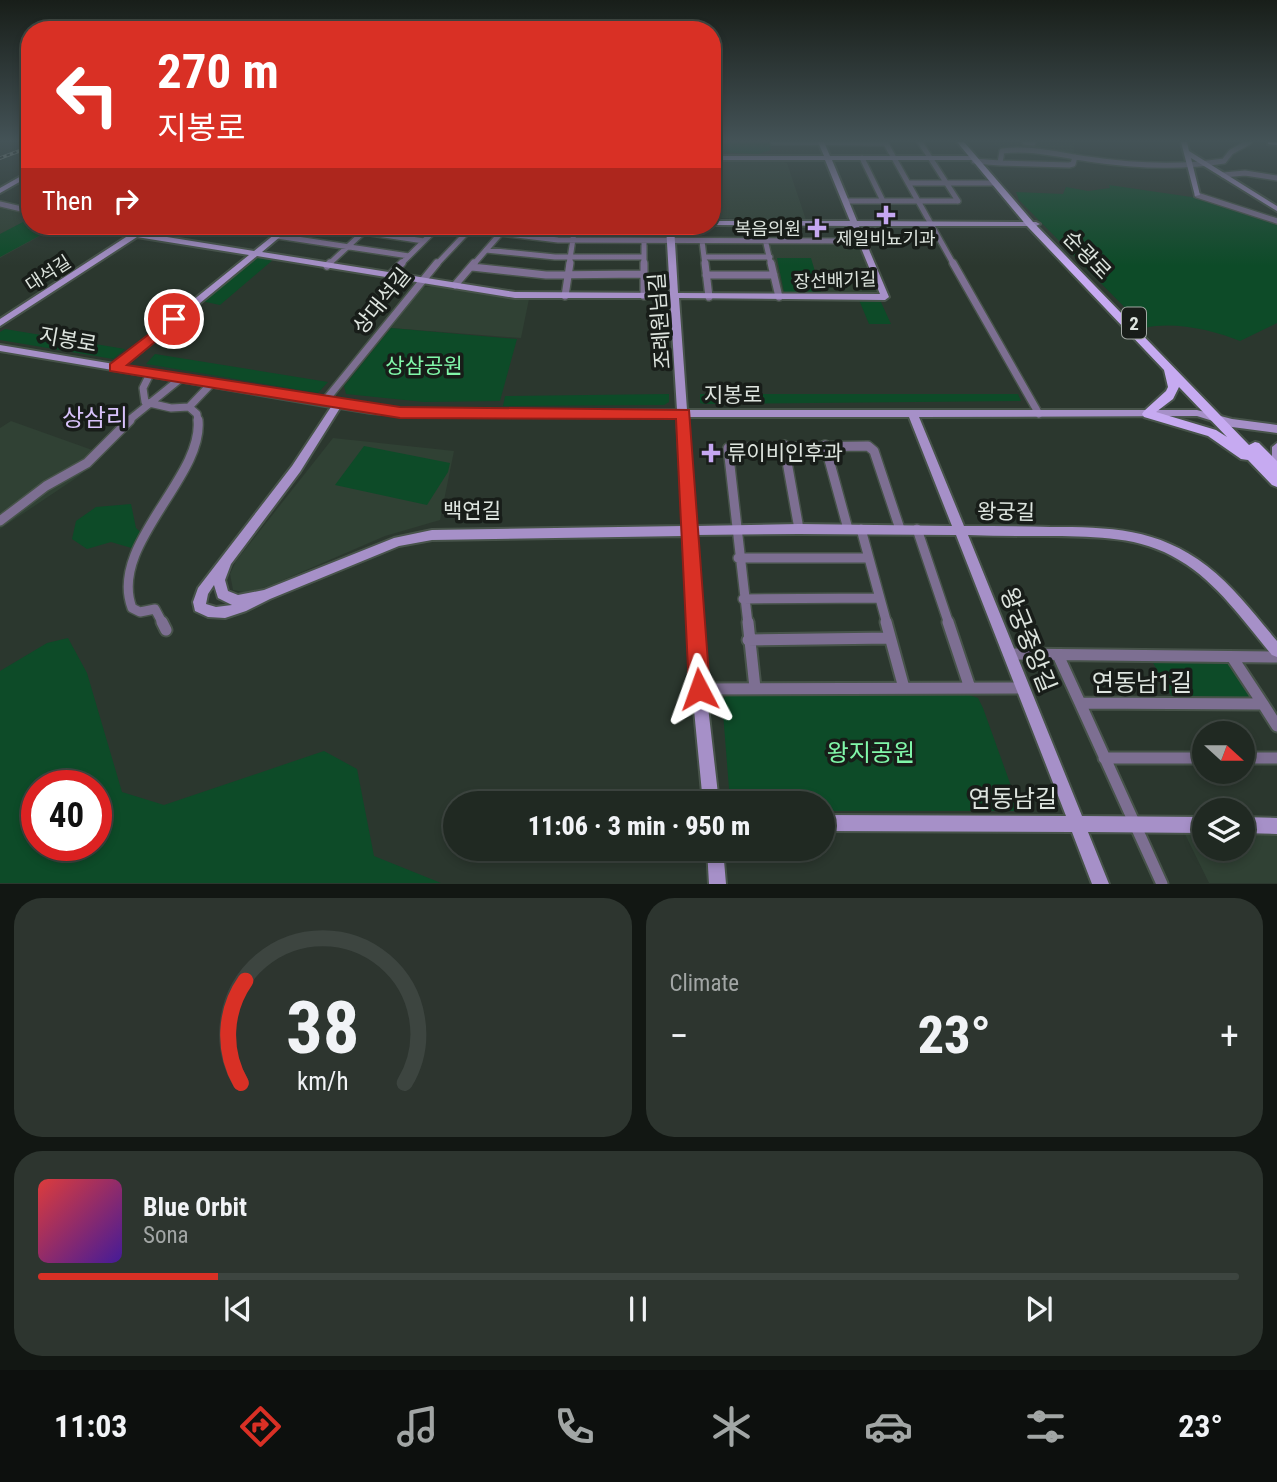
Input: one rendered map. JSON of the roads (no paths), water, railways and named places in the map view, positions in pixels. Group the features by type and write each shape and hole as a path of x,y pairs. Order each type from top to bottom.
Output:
{"main road":[{"name":"순광로","path":"993,183 1217,419 1276,476"},
{"name":"순광로","path":"996,183 1032,224 1232,423 1276,476"},
{"path":"1147,414 1172,394 1174,386 1163,362"},
{"path":"1147,414 1212,433 1276,476"}],"street":[{"name":"장선배기길","path":"141,235 514,295 885,297 838,183"},
{"path":"874,183 883,201"},
{"path":"908,183 1039,414"},
{"path":"845,201 958,201 946,183"},
{"path":"1194,183 1197,195 1277,221"},
{"path":"1236,183 1277,209"},
{"path":"0,204 21,209"},
{"path":"761,222 779,297"},
{"path":"721,223 1032,224"},
{"name":"대석길","path":"0,323 133,235"},
{"path":"327,266 361,235"},
{"path":"384,235 424,241"},
{"path":"390,275 430,235"},
{"name":"상대석길","path":"324,402 421,280 464,235"},
{"path":"455,285 499,235"},
{"path":"510,235 573,241 862,241"},
{"path":"565,296 574,235"},
{"name":"조례원님길","path":"671,235 684,414"},
{"path":"115,368 277,236 409,257"},
{"path":"644,241 644,296"},
{"path":"702,241 709,297"},
{"path":"486,250 570,257 644,257"},
{"path":"704,257 770,257"},
{"path":"472,267 568,275 644,274"},
{"path":"706,275 774,275"},
{"name":"지봉로","path":"0,348 337,404 443,415 1197,413 1232,423 1277,429"},
{"path":"150,374 142,388 144,399 148,404 171,408 189,407 211,384"},
{"path":"0,521 46,486 87,463 148,404 180,379"},
{"name":"백연길","path":"337,404 302,464 201,595 199,602 204,610 223,613 378,548 414,537 690,530"},
{"path":"166,630 155,609 140,611 132,608 126,581 159,506 182,472 191,444 199,432 197,414 189,407"},
{"path":"684,414 699,689 711,791"},
{"name":"왕궁중앙길","path":"913,414 1101,884"},
{"path":"755,688 727,449 735,445 863,445 872,449 900,528"},
{"path":"784,445 799,529"},
{"path":"825,445 848,529"},
{"path":"1277,447 1277,463"},
{"path":"917,528 970,688"},
{"name":"왕궁길","path":"690,530 917,528 1104,532 1139,536 1162,543 1212,579 1277,651"},
{"path":"861,529 904,688"},
{"path":"738,558 869,558"},
{"name":"백연길","path":"226,560 219,580 222,594 237,601 265,595"},
{"path":"743,599 880,598"},
{"path":"748,640 890,638"},
{"name":"연동남1길","path":"1009,654 1277,657"},
{"path":"1058,655 1080,703"},
{"path":"1233,657 1277,726"},
{"path":"699,689 1023,688"},
{"name":"연동남1길","path":"1162,884 1080,703 1263,704"},
{"path":"1104,758 1192,758"},
{"path":"1255,758 1277,758"},
{"name":"연동남길","path":"835,823 1192,825"},
{"path":"1255,825 1277,826"},
{"path":"716,861 718,884"}],"place":[{"name":"제일비뇨기과","path":"886,215"},
{"name":"복음의원","path":"817,228"},
{"name":"류이비인후과","path":"711,453"}],"district":[{"name":"상삼리","path":"95,418"}],"park label":[{"name":"상삼공원","path":"424,366"},
{"name":"왕지공원","path":"871,753"}]}
